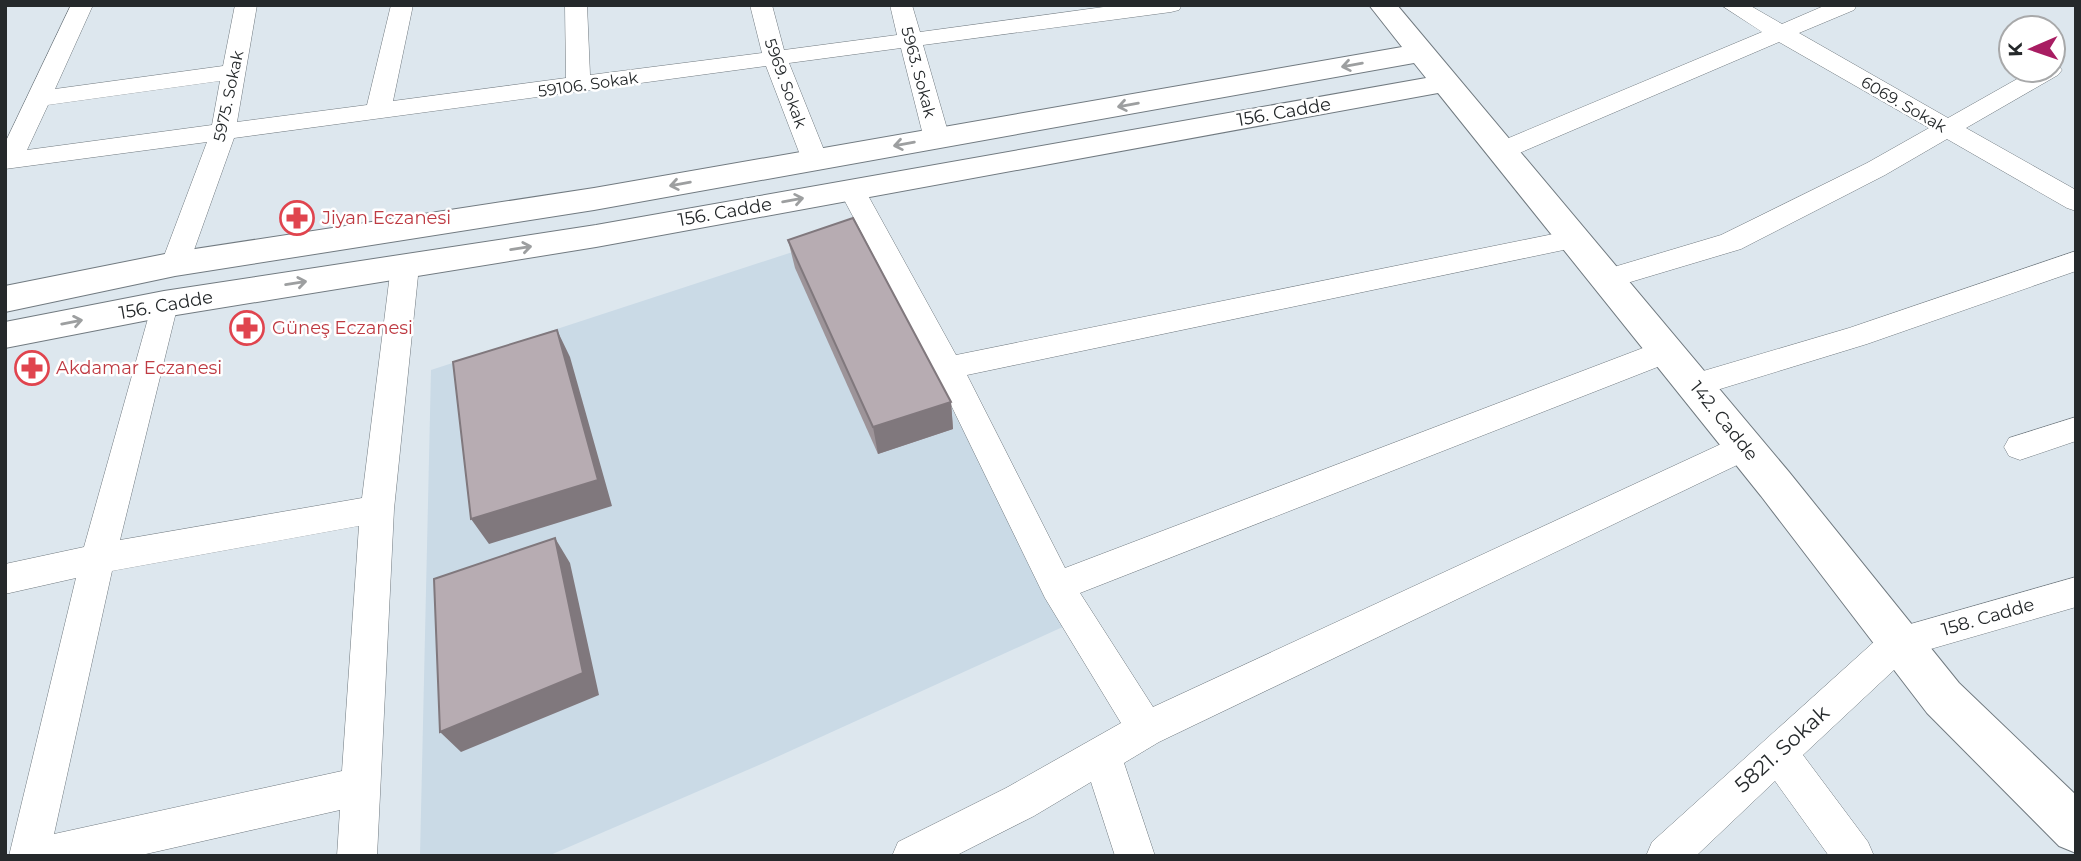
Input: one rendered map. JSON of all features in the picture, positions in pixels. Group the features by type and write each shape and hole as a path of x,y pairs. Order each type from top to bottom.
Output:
{"street":[{"path":"7,160 82,5"},
{"name":"5975. Sokak","path":"175,264 223,134 246,5"},
{"path":"378,113 402,5"},
{"path":"576,5 578,85"},
{"name":"5969. Sokak","path":"761,5 775,59 815,160"},
{"name":"5963. Sokak","path":"901,5 937,139"},
{"name":"59106. Sokak","path":"7,160 223,134 1171,5"},
{"name":"142. Cadde","path":"1382,5 1745,447 1943,698 2076,829"},
{"name":"6069. Sokak","path":"1732,5 2076,202"},
{"path":"1501,151 1846,5"},
{"name":"156. Cadde","path":"5,299 175,264 594,199 1419,53"},
{"path":"38,99 234,72"},
{"name":"156. Cadde","path":"5,335 164,304 596,236 1445,83"},
{"path":"1606,279 1731,242 1877,169 2025,84"},
{"path":"852,190 948,368 1057,587 1146,729"},
{"path":"948,368 1573,239"},
{"path":"1694,385 1857,336 2076,261"},
{"path":"357,856 377,509 405,266"},
{"path":"29,856 97,559 164,304"},
{"path":"1057,587 1667,351"},
{"path":"2020,447 2076,429"},
{"path":"912,856 1020,802 1146,729 1745,447"},
{"path":"5,579 97,559 377,509"},
{"name":"158. Cadde","path":"1899,642 2076,592"},
{"name":"5821. Sokak","path":"1666,856 1899,642"},
{"path":"1778,753 1854,856"},
{"path":"1102,755 1135,856"},
{"path":"46,856 362,786"}],"shaded area":[{"path":"857,231 1067,625 759,765 548,856 420,856 431,370"}],"building":[{"path":"853,218 951,402 873,427 788,240"},
{"path":"557,330 598,480 471,519 453,362"},
{"path":"555,538 583,673 440,732 434,579"}],"place":[{"name":"Jiyan Eczanesi","path":"297,218"},
{"name":"Güneş Eczanesi","path":"247,328"},
{"name":"Akdamar Eczanesi","path":"32,368"}]}
